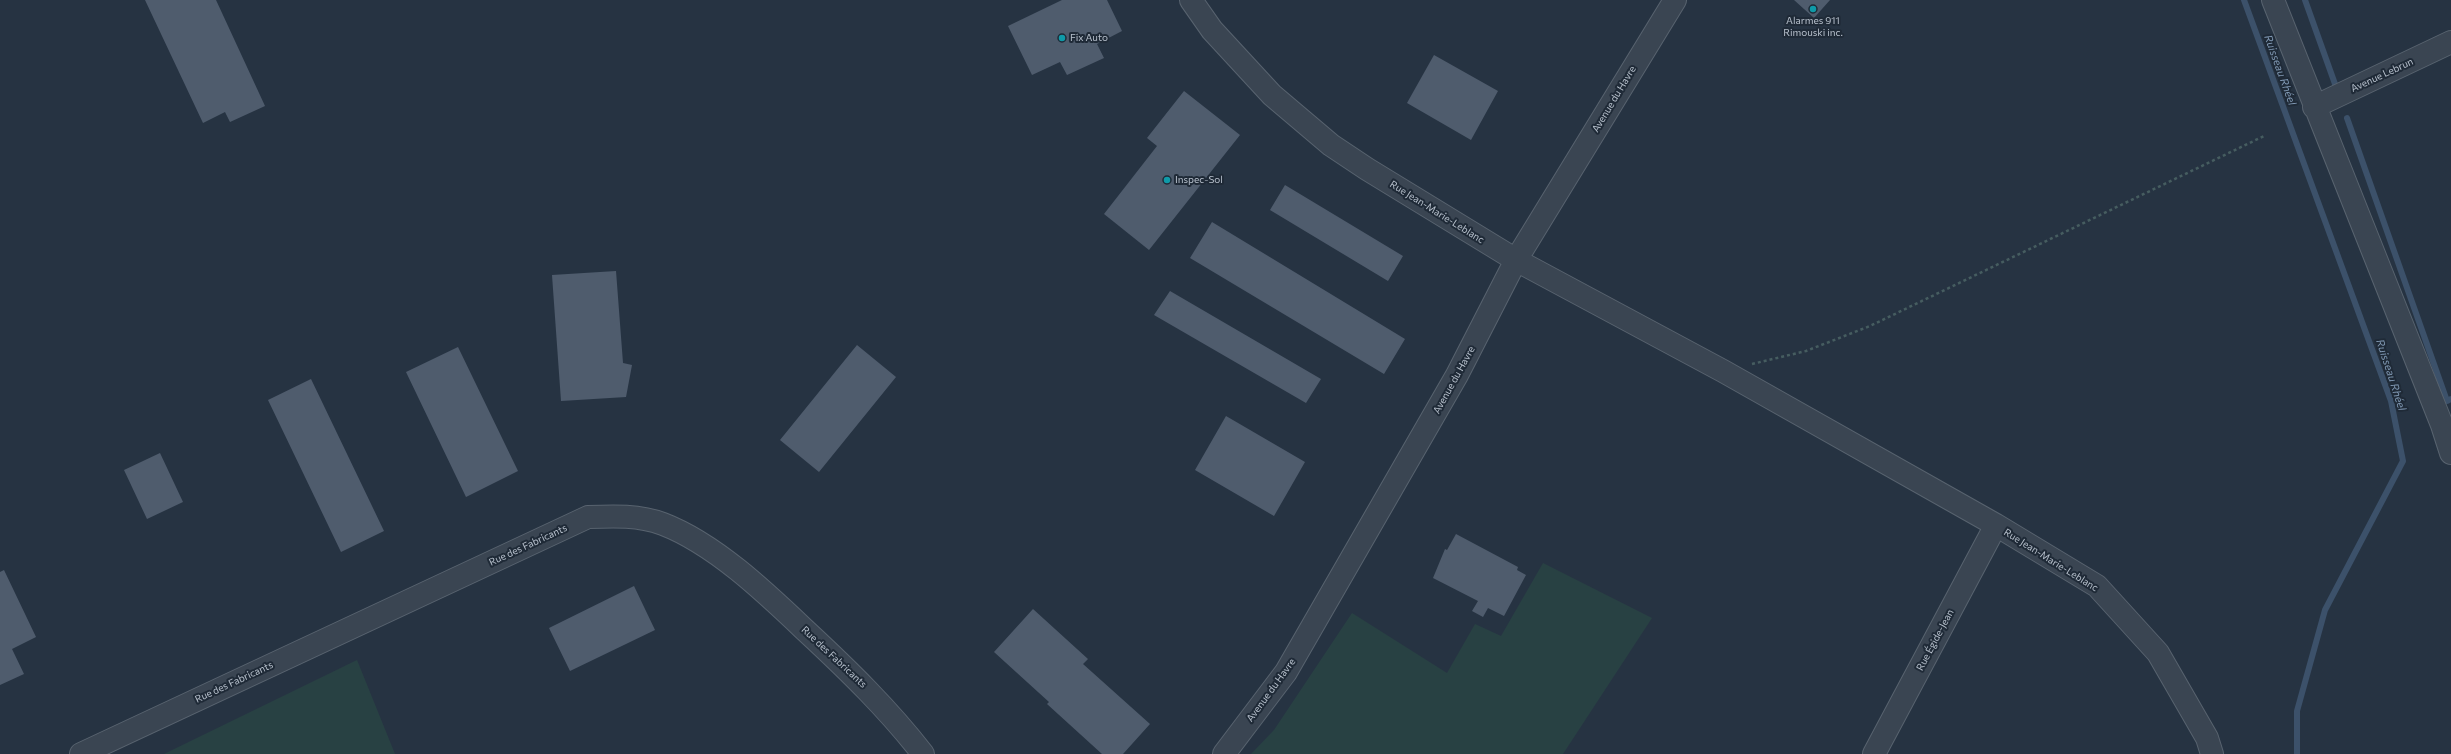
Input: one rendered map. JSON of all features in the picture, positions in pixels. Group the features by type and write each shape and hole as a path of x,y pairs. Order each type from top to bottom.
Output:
{"street":[{"name":"Rue Jean-Marie-Leblanc","path":"1192,0 1212,30 1272,95 1331,145 1516,260 1723,371 1996,525 2097,586 2158,653 2207,738 2212,754"},
{"name":"Avenue du Havre","path":"1224,754 1286,672 1458,375 1516,260 1675,0"},
{"path":"2273,0 2314,107 2442,425 2451,453"},
{"name":"Avenue Lebrun","path":"2314,107 2451,42"},
{"name":"Rue des Fabricants","path":"81,754 588,517 624,515 662,524 691,536 764,591 868,689 923,754"},
{"name":"Rue Égide-Jean","path":"1874,754 1996,525"}],"path":[{"path":"1723,371 1806,351 1870,326 2264,136"}],"green space":[{"path":"1543,563 1652,618 1563,754 1251,754 1274,730 1352,613 1447,673 1475,624 1501,636"},
{"path":"357,660 395,754 164,754"}],"building":[{"path":"145,0 216,0 265,106 230,122 225,112 203,123"},
{"name":"Fix Auto","path":"1062,0 1107,0 1122,31 1097,44 1104,58 1067,75 1060,62 1032,75 1008,26"},
{"name":"Alarmes 911 Rimouski inc.","path":"1794,0 1830,0 1814,18"},
{"path":"1434,55 1498,91 1471,140 1407,103"},
{"name":"Inspec-Sol","path":"1184,91 1240,135 1149,250 1104,214 1157,146 1147,138"},
{"path":"1285,185 1403,256 1388,281 1270,210"},
{"path":"1212,222 1405,339 1384,374 1190,258"},
{"path":"616,271 623,363 632,365 626,397 561,401 552,275"},
{"path":"1170,291 1321,379 1306,403 1154,315"},
{"path":"857,345 896,377 819,472 780,440"},
{"path":"458,347 518,471 466,497 406,372"},
{"path":"311,379 384,531 341,552 268,400"},
{"path":"1226,416 1305,462 1274,516 1195,470"},
{"path":"160,453 183,502 147,519 124,470"},
{"path":"1456,534 1518,567 1517,570 1526,575 1504,616 1488,608 1483,617 1472,611 1478,601 1433,578 1445,549 1447,550"},
{"path":"4,570 36,637 12,649 24,674 0,685 0,572"},
{"path":"634,586 655,630 570,671 549,628"},
{"path":"1033,609 1088,659 1083,664 1150,724 1123,754 1102,754 1047,704 1049,702 994,652"}],"waterway":[{"name":"Ruisseau Rhéel","path":"2244,0 2391,401 2403,461 2325,610 2297,711 2297,754"},
{"path":"2305,0 2335,84"},
{"path":"2347,118 2447,401 2451,399"}],"place":[{"name":"Alarmes 911 Rimouski inc.","path":"1813,9"},
{"name":"Fix Auto","path":"1062,38"},
{"name":"Inspec-Sol","path":"1167,180"}]}
